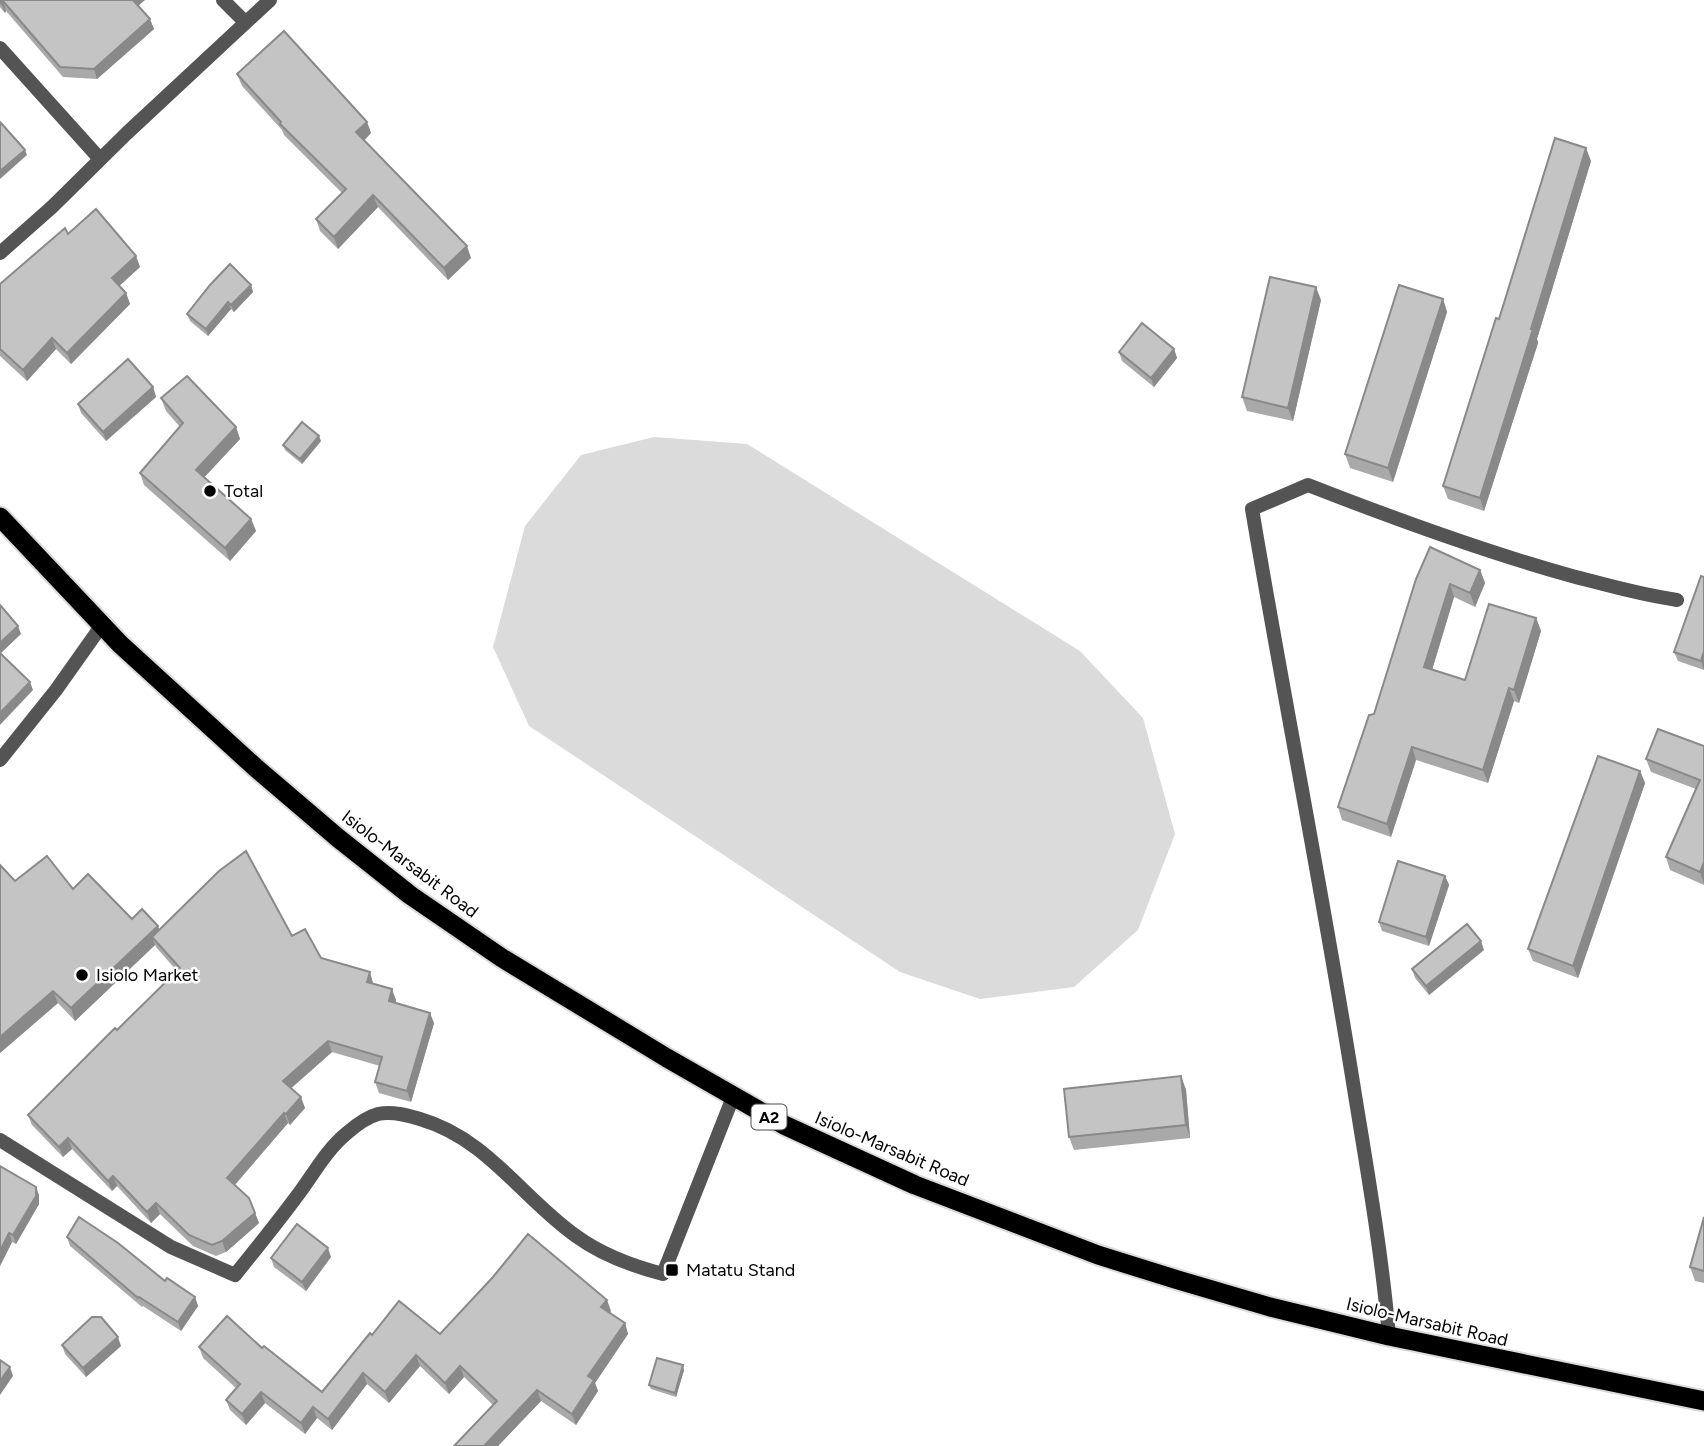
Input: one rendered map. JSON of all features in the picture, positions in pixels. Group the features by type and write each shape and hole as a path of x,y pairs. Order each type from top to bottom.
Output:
{"highway":[{"name":"Isiolo-Marsabit Road","path":"0,517 102,625 256,768 410,895 502,958 784,1125 891,1175 1098,1255 1270,1307 1389,1336 1704,1401"}],"street":[{"path":"223,0 246,22"},
{"path":"0,253 270,0"},
{"path":"0,48 100,159"},
{"path":"1389,1336 1377,1224 1252,509 1308,485 1452,540 1648,596 1677,600"},
{"path":"0,760 57,690 102,625"},
{"path":"0,1140 171,1247 235,1275 345,1134 372,1116 396,1113 439,1124 459,1135 484,1152 576,1236 615,1259 663,1274 733,1097"}],"shaded area":[{"path":"654,437 747,444 1080,651 1143,718 1175,834 1138,930 1074,987 980,999 900,972 529,726 493,647 525,526 581,455"}],"building":[{"path":"0,0 133,0 150,19 94,69 60,67"},
{"path":"284,31 367,122 356,132 467,246 444,268 373,195 334,237 316,219 346,189 280,124 237,74"},
{"path":"0,122 25,150 0,171"},
{"path":"1555,138 1586,148 1480,498 1443,486 1496,318 1499,319"},
{"path":"96,209 136,256 112,278 126,293 67,353 52,338 23,370 0,349 0,284 65,228 68,234"},
{"path":"230,264 251,285 231,305 228,302 206,329 187,314"},
{"path":"1270,277 1316,287 1288,408 1242,397"},
{"path":"1399,285 1443,299 1388,468 1345,454"},
{"path":"1142,323 1174,349 1151,378 1119,352"},
{"path":"128,359 153,387 103,432 78,404"},
{"path":"187,376 236,427 196,470 251,519 225,548 140,473 183,423 161,398"},
{"path":"302,422 319,436 300,459 283,445"},
{"path":"1430,547 1480,570 1470,593 1450,584 1424,667 1465,680 1489,604 1536,618 1514,690 1509,688 1483,770 1412,747 1387,824 1338,807 1369,715 1374,714 1416,579"},
{"path":"1701,576 1704,577 1704,651 1701,661 1674,652"},
{"path":"0,605 18,626 0,643"},
{"path":"0,653 30,682 0,713"},
{"path":"1658,729 1704,746 1704,862 1700,872 1666,857 1700,780 1646,759"},
{"path":"1598,756 1640,771 1573,966 1528,949"},
{"path":"246,851 292,936 305,929 321,958 370,972 367,982 392,989 389,1001 430,1013 407,1091 375,1082 382,1057 328,1041 283,1081 301,1097 227,1178 249,1198 255,1213 222,1241 212,1245 189,1235 156,1203 147,1212 113,1176 108,1181 68,1138 59,1147 28,1115 180,968 152,937 219,871"},
{"path":"47,856 73,889 88,874 132,919 142,909 158,926 71,1008 53,991 0,1037 0,865 15,881"},
{"path":"1398,861 1445,876 1426,937 1379,922"},
{"path":"1467,924 1481,941 1426,986 1412,969"},
{"path":"1181,1076 1186,1125 1069,1137 1064,1089"},
{"path":"0,1166 36,1187 36,1196 13,1235 9,1233 0,1251"},
{"path":"79,1217 118,1243 165,1281 167,1278 195,1297 178,1322 138,1298 67,1237"},
{"path":"1704,1217 1704,1271 1690,1267"},
{"path":"297,1224 328,1248 302,1282 271,1258"},
{"path":"528,1234 607,1300 601,1307 625,1323 588,1376 594,1380 572,1414 537,1390 484,1446 454,1446 497,1401 460,1366 445,1383 416,1355 385,1392 363,1373 328,1419 313,1407 301,1423 261,1392 242,1414 226,1400 240,1384 199,1347 227,1316 262,1348 264,1346 322,1392 399,1301 440,1334 493,1277"},
{"path":"92,1317 101,1317 118,1337 83,1368 62,1345"},
{"path":"657,1358 683,1365 675,1393 649,1385"},
{"path":"0,1360 10,1367 0,1381"}],"place":[{"name":"Total","path":"210,491"},
{"name":"Isiolo Market","path":"82,975"},
{"name":"Matatu Stand","path":"672,1270"}]}
